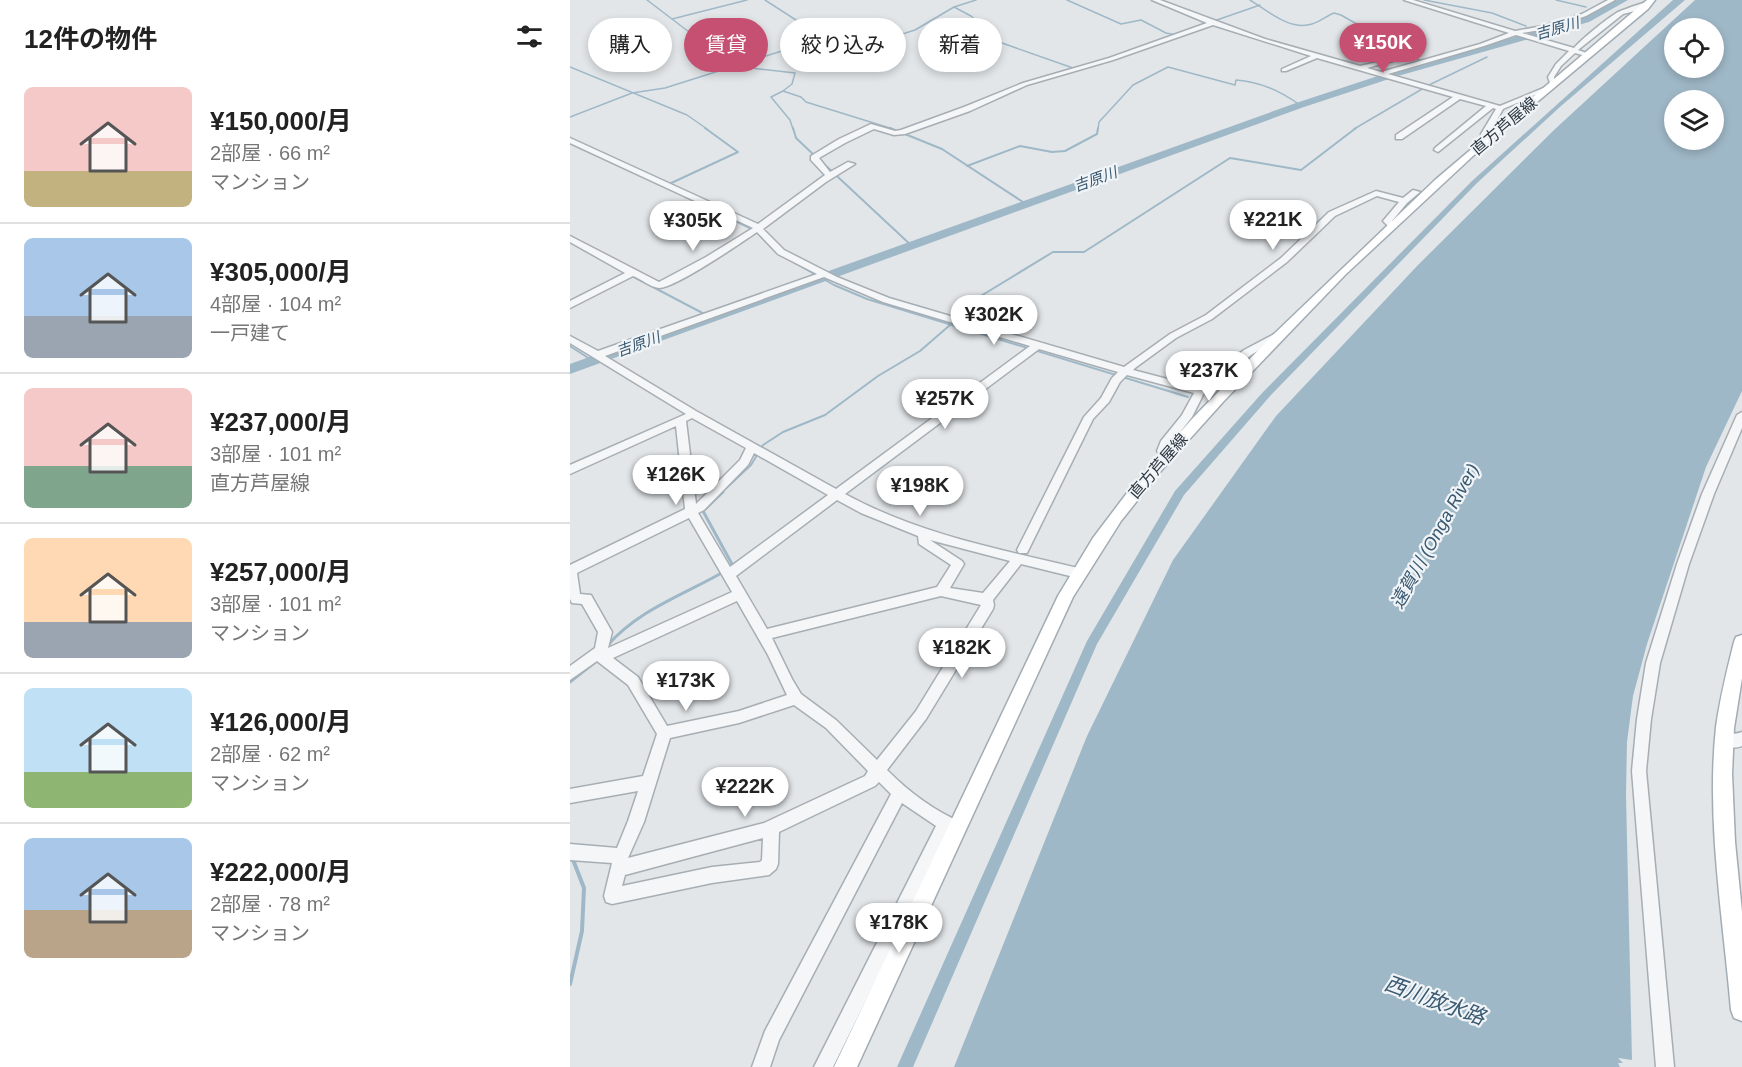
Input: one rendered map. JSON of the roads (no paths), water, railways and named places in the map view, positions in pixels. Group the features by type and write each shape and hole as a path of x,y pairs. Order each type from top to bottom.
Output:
{"main road":[{"name":"直方芦屋線","path":"845,1067 952,826 1078,573 1116,515 1166,456 1279,335 1392,225 1485,141 1550,87 1579,52 1650,1"},
{"path":"1742,642 1730,695 1733,739 1723,800 1738,913 1742,1010"}],"street":[{"path":"1155,0 1213,23 1500,108 1550,87"},
{"path":"1407,0 1579,52"},
{"path":"1382,74 1518,33 1550,26 1584,15 1612,0"},
{"path":"828,174 814,158 842,141 874,126 894,133 902,132 967,109 1025,84 1111,59 1213,23"},
{"path":"1284,70 1318,55"},
{"path":"1361,68 1397,57 1412,65"},
{"path":"1399,137 1459,96"},
{"path":"1438,150 1491,106"},
{"path":"1485,141 1485,134 1500,108"},
{"path":"570,140 758,227 781,252 824,274 886,300 1124,371 1200,391"},
{"path":"570,239 632,273 658,285 664,284 783,211 828,174 851,164"},
{"path":"1392,225 1387,221 1404,201 1416,192"},
{"path":"1023,550 1089,417 1105,400 1124,371 1173,336 1218,309 1284,260 1332,214 1376,193 1404,201"},
{"path":"570,305 632,273"},
{"path":"597,355 824,274"},
{"path":"1166,456 1163,451 1164,444 1187,417 1200,391 1244,356 1279,335"},
{"path":"570,339 692,413 836,494 893,523 924,534 1078,573"},
{"path":"728,575 1039,344"},
{"path":"570,470 681,421 692,413"},
{"path":"1665,1067 1639,771 1644,719 1653,663 1683,564 1707,494 1742,415"},
{"path":"681,421 692,511 764,635 796,698 831,724 900,793 952,826 823,1067"},
{"path":"601,654 605,632 586,600 574,595 570,571 700,507 744,462 752,446"},
{"path":"924,534 923,541 958,564 941,591"},
{"path":"986,599 1015,564"},
{"path":"764,635 941,591 986,599"},
{"path":"570,674 601,654 657,633 739,594"},
{"path":"570,852 620,862 771,828 870,781 921,715 988,605 986,599"},
{"path":"601,654 633,681 664,733 636,822 620,862 612,896 712,875 763,869 770,864 771,828"},
{"path":"664,733 739,717 796,698"},
{"path":"570,796 648,782"},
{"path":"761,1067 771,1036 900,793"}],"water":[{"path":"1673,0 1685,0 1561,106 1477,183 1271,395 1184,495 1097,644 913,1067 897,1067 1087,641 1175,491 1263,392 1472,181"},
{"path":"1695,0 1742,0 1742,391 1706,467 1647,644 1633,696 1627,742 1626,794 1632,1060 1618,1058 1623,1063 1618,1063 1620,1067 954,1067 1087,736 1173,560 1276,416 1418,265 1554,130 1664,29 1664,78 1724,78 1724,18 1675,18"}],"waterway":[{"path":"647,0 684,28"},
{"path":"672,19 747,0"},
{"path":"765,0 793,18"},
{"path":"954,7 976,0"},
{"path":"1067,0 1121,24 1141,20 1166,33 1177,35"},
{"path":"1250,0 1258,6"},
{"path":"1424,0 1492,13 1526,26"},
{"path":"1556,0 1586,7"},
{"name":"吉原川","path":"570,369 1300,105 1394,74 1586,20 1624,0"},
{"path":"1214,21 1258,6"},
{"path":"1258,6 1279,19 1296,25 1312,24 1334,13 1341,15 1421,61"},
{"path":"906,33 954,7"},
{"path":"954,7 971,16 1002,43 1073,68 1022,83"},
{"path":"768,55 780,52"},
{"path":"1354,129 1429,85 1487,57"},
{"path":"570,67 633,93"},
{"path":"1098,129 1099,122 1133,85 1168,67 1235,85 1236,80 1262,85 1278,91 1300,105"},
{"path":"768,70 795,73 792,84 783,91"},
{"path":"633,93 665,88 716,72"},
{"path":"783,91 801,97 806,102 891,128"},
{"path":"783,91 771,97 790,120 793,129"},
{"path":"570,117 633,93"},
{"path":"633,93 687,115 707,129"},
{"path":"667,185 738,152 705,128"},
{"path":"793,128 796,138 815,156"},
{"path":"891,128 942,149 968,166"},
{"path":"968,166 1020,146 1052,152 1065,151 1097,134 1098,128"},
{"path":"951,317 961,308 1053,252 1084,252 1230,158 1301,170 1356,128"},
{"path":"824,164 913,247"},
{"path":"968,166 1026,204"},
{"path":"684,196 756,231 777,253"},
{"path":"786,258 834,285 867,299 1188,397"},
{"path":"632,276 712,318"},
{"path":"721,493 751,465 763,445 783,432 825,415 878,376 920,351 950,325"},
{"path":"570,346 593,361"},
{"path":"723,492 703,511 733,566"},
{"path":"607,646 633,622 648,612 725,571"},
{"path":"570,682 599,659"},
{"path":"570,852 584,888 582,931 570,984"}],"water label":[{"name":"遠賀川 (Onga River)","path":"1435,536"},
{"name":"西川放水路","path":"1435,1000"}]}
